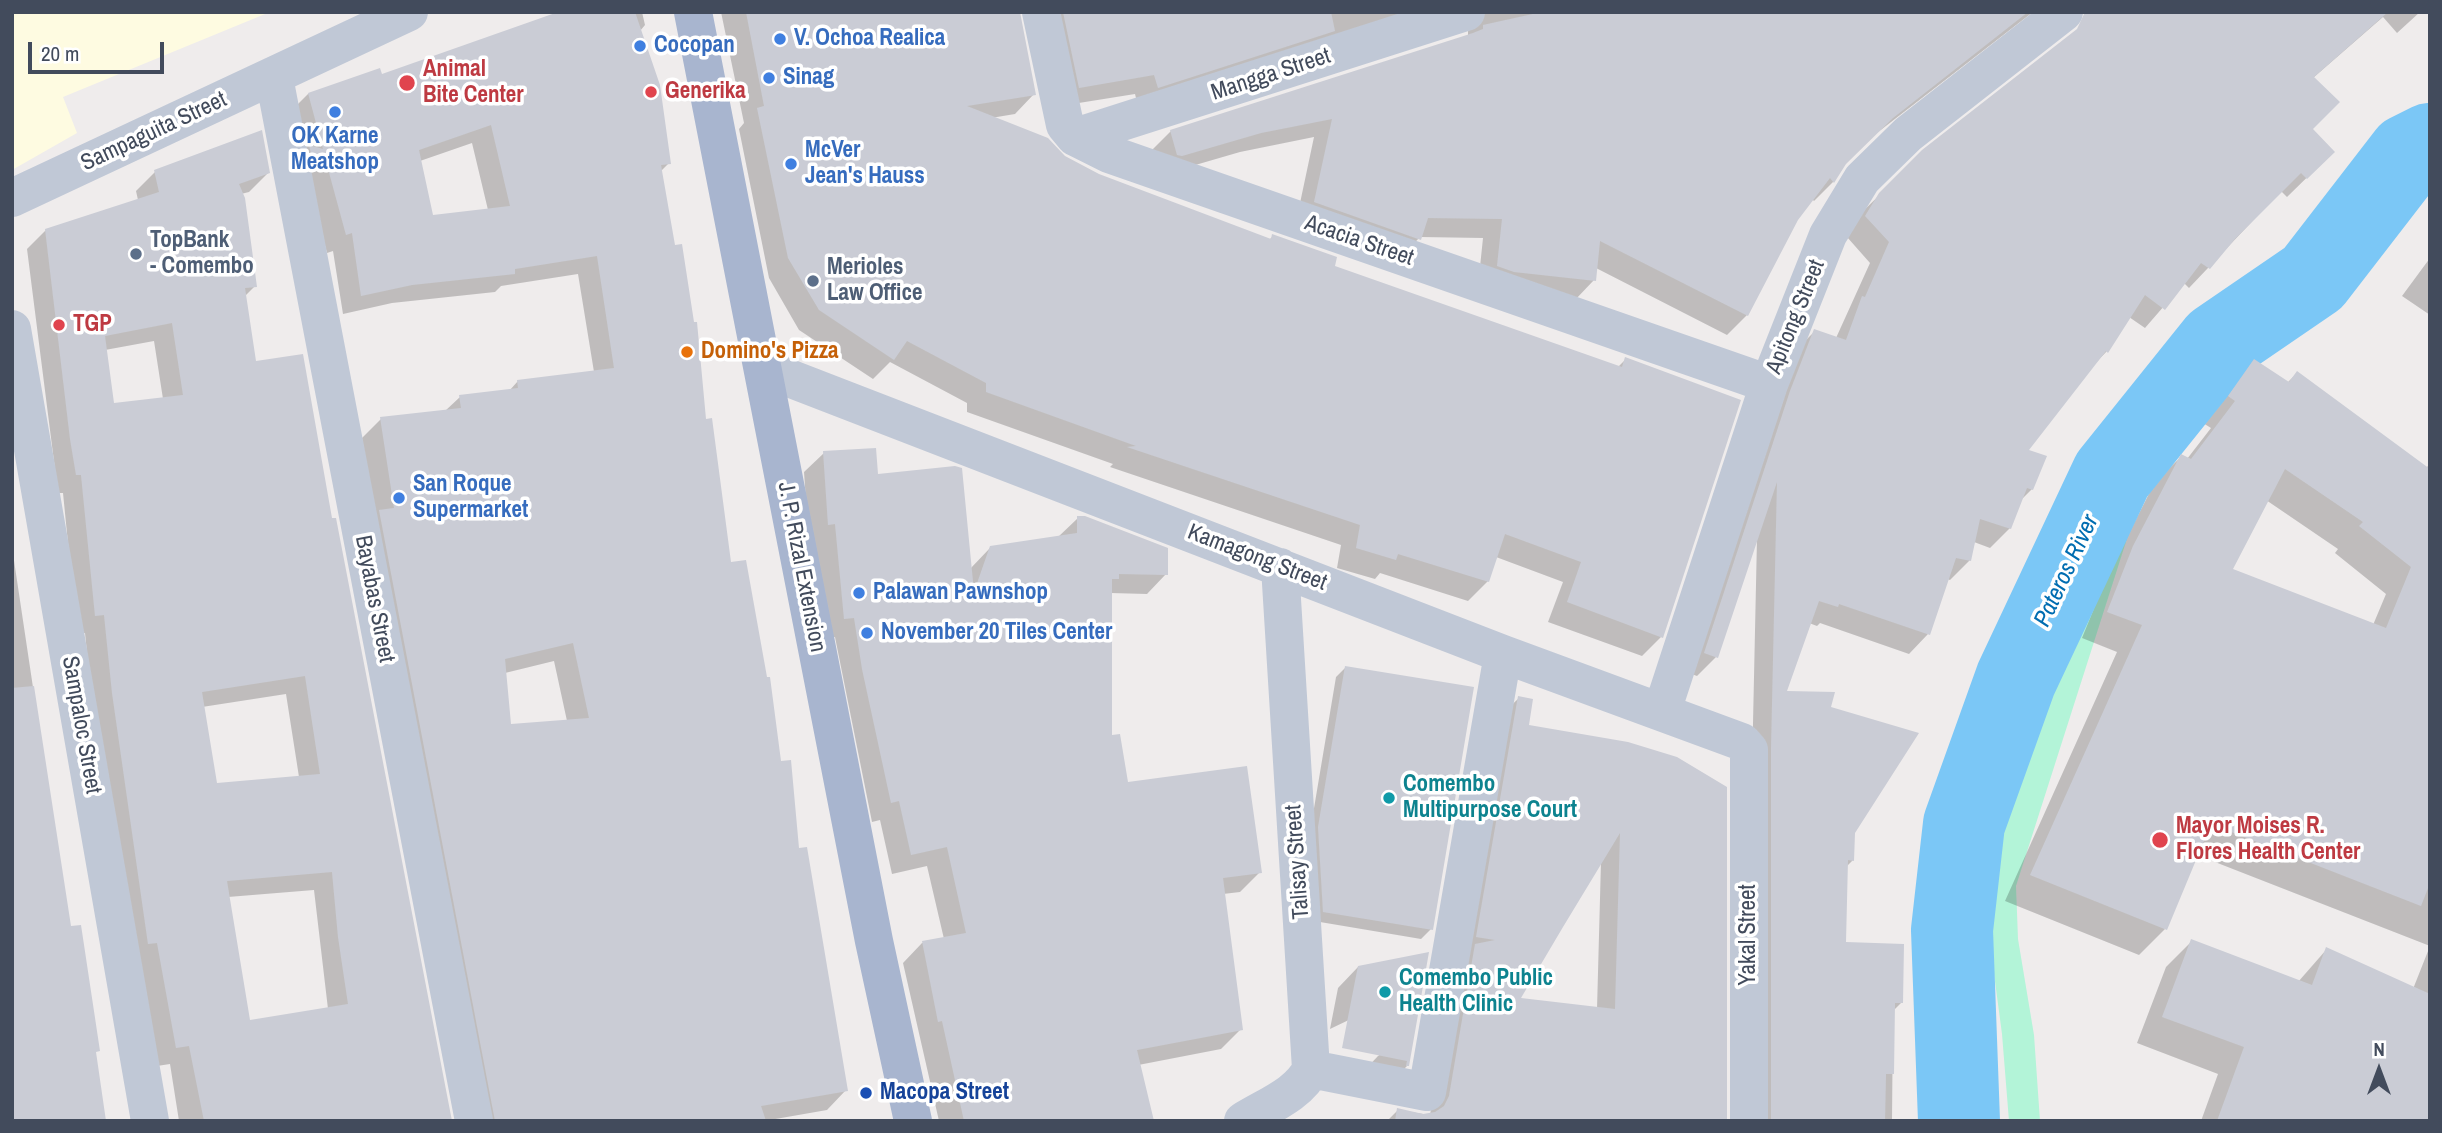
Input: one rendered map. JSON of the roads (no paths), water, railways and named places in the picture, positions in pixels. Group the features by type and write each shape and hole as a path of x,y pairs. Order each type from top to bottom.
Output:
{"main road":[{"name":"J. P. Rizal Extension","path":"693,12 874,941 913,1121"}],"street":[{"name":"Sampaguita Street","path":"12,198 409,12"},
{"path":"1041,12 1061,116 1075,137"},
{"name":"Mangga Street","path":"1075,137 1466,12"},
{"name":"Apitong Street","path":"1662,711 1769,384 1828,235 1862,180 1908,134 2064,12"},
{"name":"Bayabas Street","path":"274,77 474,1121"},
{"name":"Acacia Street","path":"1075,137 1109,154 1769,384"},
{"name":"Sampaloc Street","path":"12,328 150,1121"},
{"name":"Kamagong Street","path":"762,368 1503,654 1735,738 1749,750"},
{"name":"Talisay Street","path":"1280,567 1311,1069"},
{"path":"1243,1121 1304,1082 1311,1069 1427,1092 1503,654"},
{"name":"Yakal Street","path":"1749,750 1749,1121"}],"waterway":[{"name":"Pateros River","path":"1959,1121 1952,930 1964,824 2016,679 2112,475 2218,343 2313,278 2408,155 2430,144"}],"place":[{"name":"V. Ochoa Realica","path":"780,39"},
{"name":"Cocopan","path":"640,46"},
{"name":"Sinag","path":"769,78"},
{"name":"Animal Bite Center","path":"407,83"},
{"name":"Generika","path":"651,92"},
{"name":"OK Karne Meatshop","path":"335,112"},
{"name":"McVer Jean's Hauss","path":"791,164"},
{"name":"TopBank - Comembo","path":"136,254"},
{"name":"Merioles Law Office","path":"813,281"},
{"name":"TGP","path":"59,325"},
{"name":"Domino's Pizza","path":"687,352"},
{"name":"San Roque Supermarket","path":"399,498"},
{"name":"Palawan Pawnshop","path":"859,593"},
{"name":"November 20 Tiles Center","path":"867,633"},
{"name":"Comembo Multipurpose Court","path":"1389,798"},
{"name":"Mayor Moises R. Flores Health Center","path":"2160,840"},
{"name":"Comembo Public Health Clinic","path":"1385,992"},
{"name":"Macopa Street","path":"866,1093"}]}
